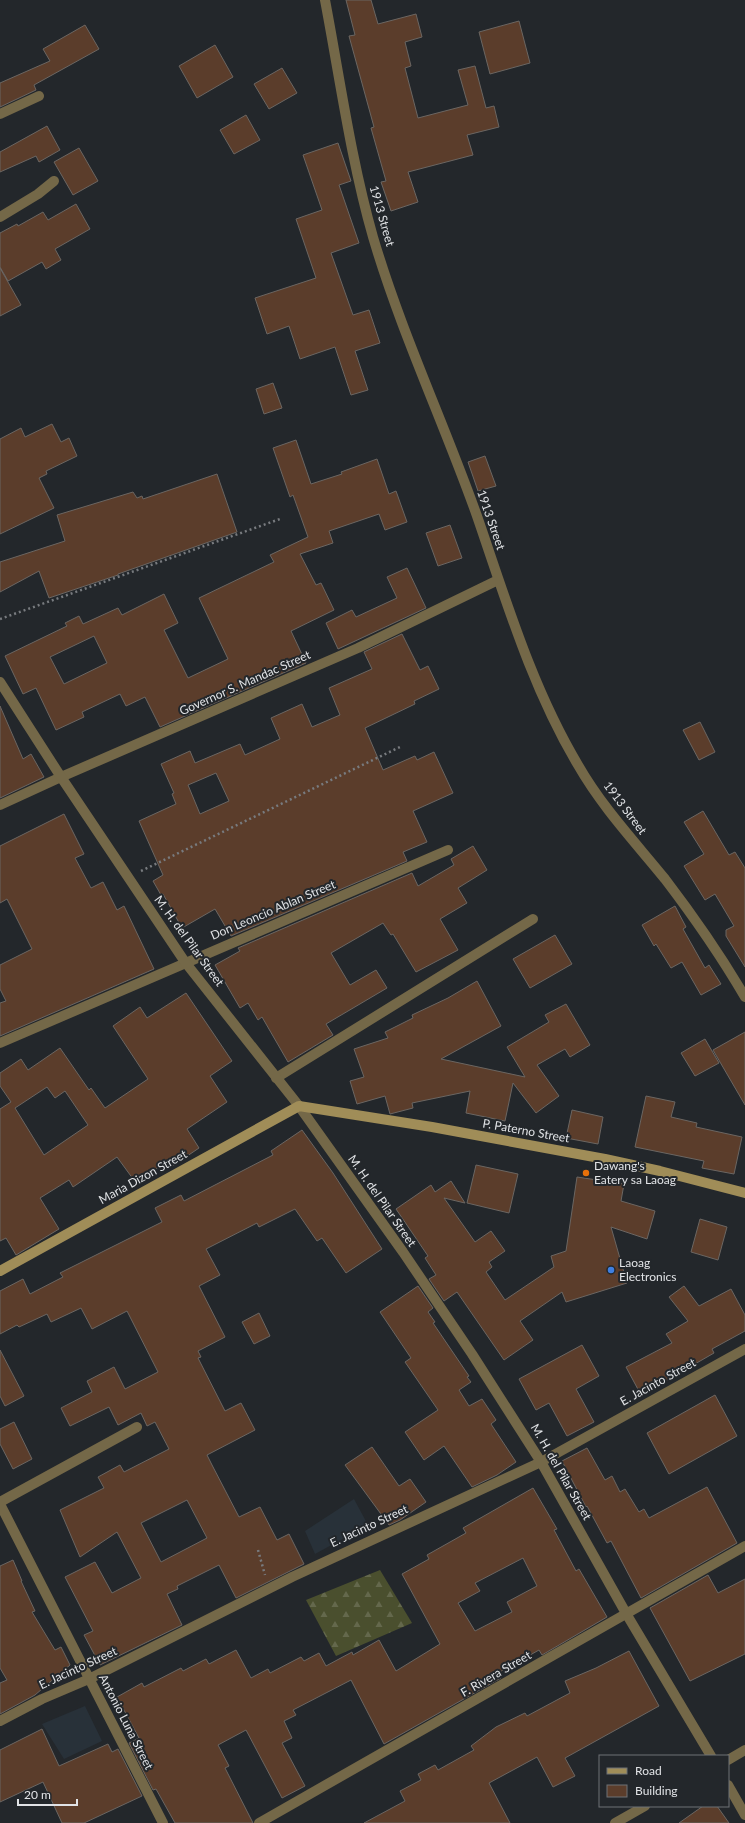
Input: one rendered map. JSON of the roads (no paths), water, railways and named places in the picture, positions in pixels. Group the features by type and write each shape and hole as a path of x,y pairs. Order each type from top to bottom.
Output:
{"main road":[{"name":"P. Paterno Street","path":"299,1106 432,1127 605,1159 660,1171 745,1193"},
{"name":"Maria Dizon Street","path":"0,1271 299,1106"}],"street":[{"name":"1913 Street","path":"325,0 360,186 374,239 394,298 477,515 498,580 551,715 579,767 606,807 665,879 720,955 745,997"},
{"path":"0,114 39,96"},
{"path":"0,217 33,198 54,181"},
{"name":"Governor S. Mandac Street","path":"0,805 358,648 498,580"},
{"name":"M. H. del Pilar Street","path":"0,682 61,777 185,962 299,1106 403,1252 472,1354 541,1462 627,1615 710,1755"},
{"name":"Don Leoncio Ablan Street","path":"0,1043 448,850"},
{"path":"276,1078 533,919"},
{"name":"E. Jacinto Street","path":"0,1721 42,1699 89,1679 374,1538 541,1462 745,1349"},
{"path":"0,1503 137,1427"},
{"name":"Antonio Luna Street","path":"0,1503 163,1823"},
{"name":"F. Rivera Street","path":"259,1823 627,1615 745,1546"},
{"path":"729,1759 745,1750"},
{"path":"729,1787 745,1815"},
{"path":"615,1823 643,1807"}],"place":[{"name":"Dawang's Eatery sa Laoag","path":"586,1173"},
{"name":"Laoag Electronics","path":"611,1270"}]}
